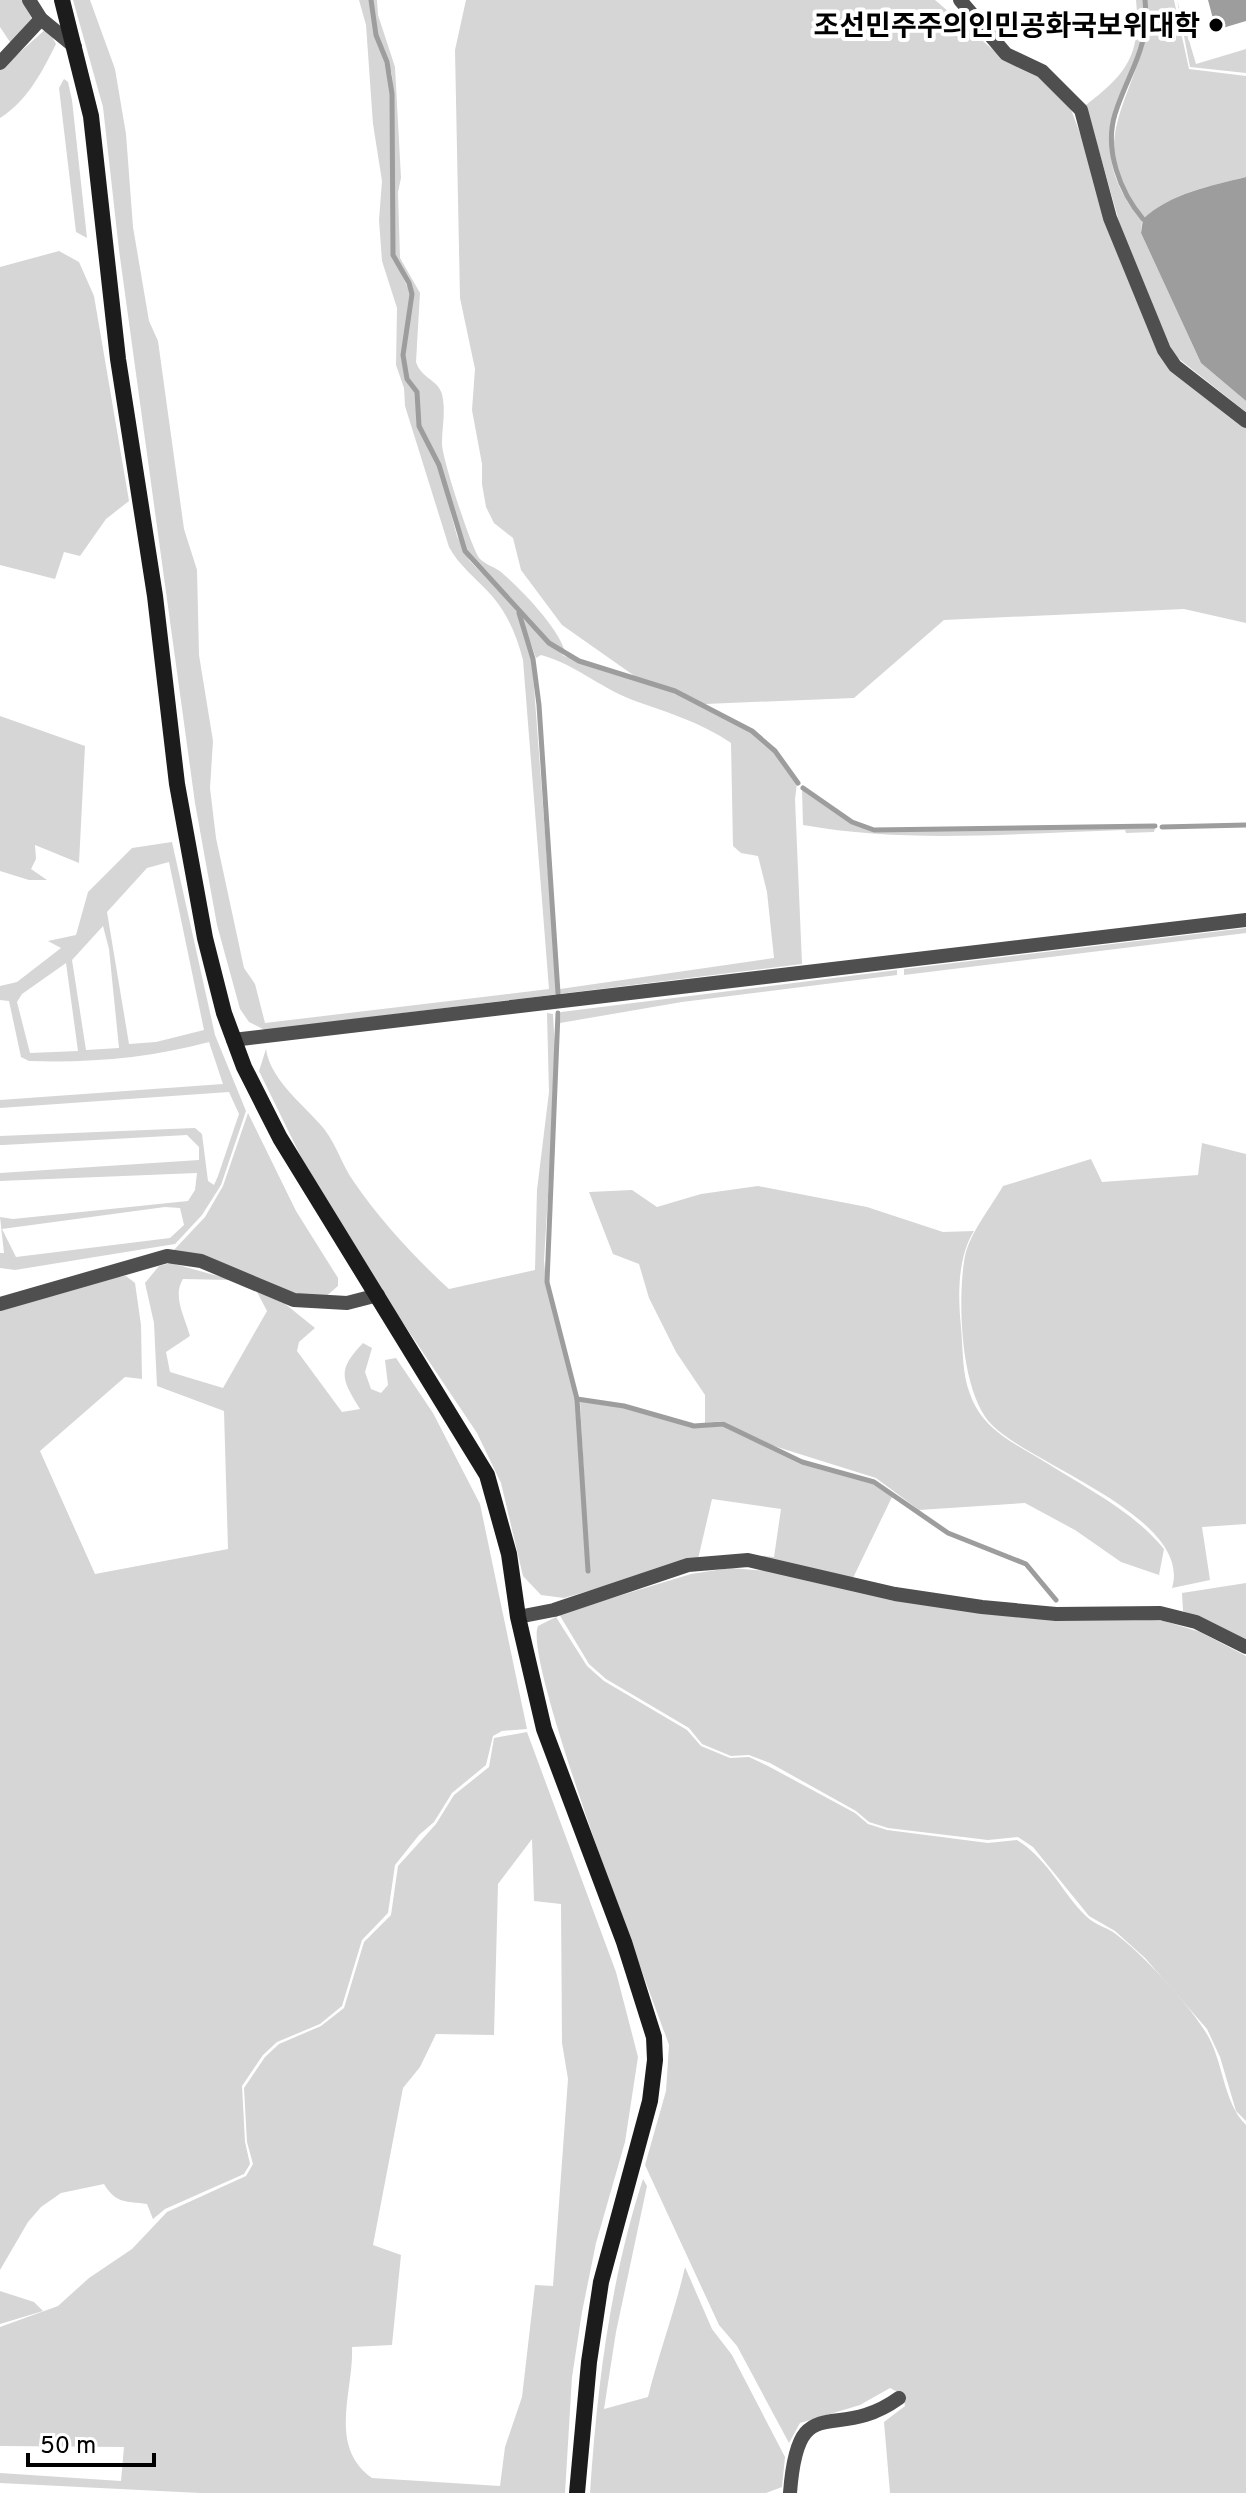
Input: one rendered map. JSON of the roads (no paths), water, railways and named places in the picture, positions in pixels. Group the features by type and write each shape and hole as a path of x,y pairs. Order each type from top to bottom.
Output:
{"main road":[{"path":"62,0 91,116 118,359 155,596 177,784 205,938 233,1040 280,1138 487,1475 509,1554 518,1617 544,1729 646,2006 655,2060 650,2101 601,2282 589,2362 577,2493"}],"street":[{"path":"29,0 41,19 75,47"},
{"path":"960,0 1006,54 1042,71 1081,110 1110,218 1164,350 1175,366 1246,421"},
{"path":"0,63 41,19"},
{"path":"233,1040 1246,920"},
{"path":"0,1304 167,1256 201,1261 294,1300 347,1303 378,1295"},
{"path":"518,1617 554,1610 688,1565 748,1560 895,1594 982,1607 1056,1614 1160,1613 1196,1622 1246,1647"},
{"path":"790,2493 792,2459 799,2438 808,2427 822,2421 873,2415 899,2398"}],"waterway":[{"path":"371,0 376,35 387,62 392,94 393,255 412,294 403,355 407,379 417,392 419,426 439,465 465,551 549,643 579,661 675,691 752,731 775,751 798,783"},
{"path":"1143,219 1127,196 1116,170 1112,128 1141,46 1146,17 1145,0"},
{"path":"519,613 533,659 539,705 558,993"},
{"path":"803,788 852,822 874,830 1155,826"},
{"path":"1162,827 1246,825"},
{"path":"558,1013 547,1282 577,1399 588,1571"},
{"path":"577,1399 624,1406 694,1426 723,1424 802,1462 874,1482 948,1533 1026,1564 1056,1600"}],"place":[{"name":"조선민주주의인민공화국보위대학","path":"1216,25"}]}
